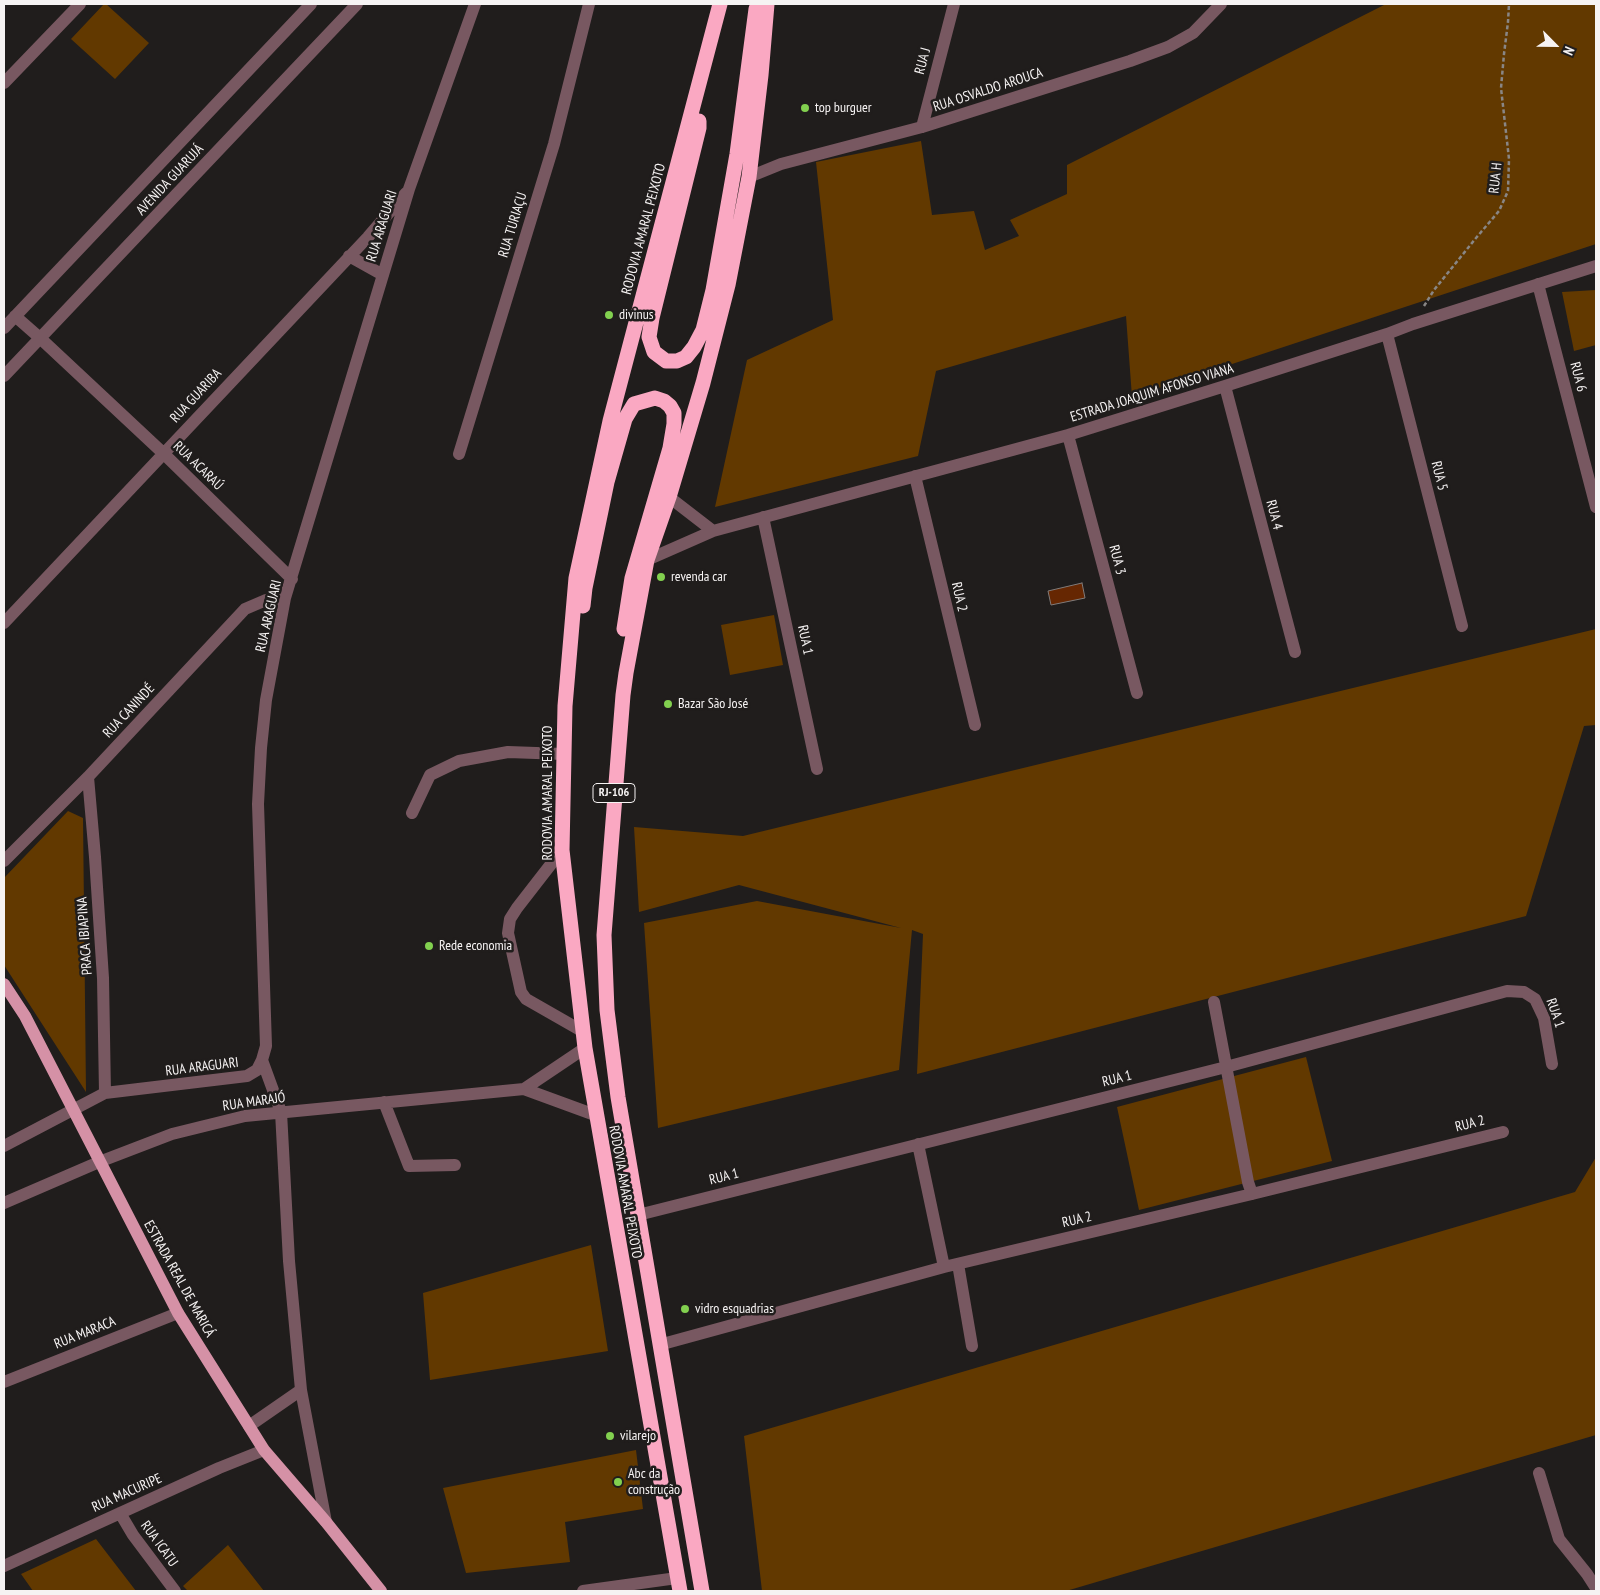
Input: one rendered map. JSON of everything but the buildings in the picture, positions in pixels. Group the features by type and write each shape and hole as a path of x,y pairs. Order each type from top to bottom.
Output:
{"highway":[{"name":"RODOVIA AMARAL PEIXOTO","path":"679,1585 584,1048 562,850 564,706 576,578 612,412 720,4"},
{"name":"RODOVIA AMARAL PEIXOTO","path":"702,1591 618,1097 607,1010 604,934 626,672 647,560 669,497 703,382 726,294 749,177 764,8"},
{"path":"701,80 698,128 654,308 649,337 654,352 666,361 677,361 686,357 694,348 703,330 711,298 737,154 756,9 764,8"},
{"path":"564,735 575,695 585,588 607,482 626,419 634,404 655,398 670,406 674,413 674,424 670,448 632,578 622,644 626,672"}],"main road":[{"name":"ESTRADA REAL DE MARICÁ","path":"4,984 24,1016 178,1313 264,1450 326,1522 380,1591"}],"street":[{"path":"4,83 80,4"},
{"name":"AVENIDA GUARUJÁ","path":"4,376 357,4"},
{"name":"RUA ARAGUARI","path":"73,1109 106,1093 247,1076 257,1070 262,1060 266,1046 258,804 266,700 285,598 409,189 475,4"},
{"name":"RUA TURIAÇU","path":"460,454 554,144 589,4"},
{"path":"764,8 777,4"},
{"name":"RUA J","path":"922,127 954,4"},
{"name":"RUA OSVALDO AROUCA","path":"749,177 781,164 922,127 1130,61 1168,47 1193,33 1221,4"},
{"name":"AVENIDA GUARUJÁ","path":"4,328 309,5"},
{"name":"RUA GUARIBA","path":"4,623 368,237 409,189"},
{"path":"349,256 383,275"},
{"name":"ESTRADA JOAQUIM AFONSO VIANA","path":"647,560 713,531 1068,435 1596,266"},
{"name":"RUA 6","path":"1538,284 1596,507"},
{"name":"RUA ACARAÚ","path":"15,316 163,454 292,579"},
{"name":"RUA 5","path":"1387,334 1462,626"},
{"name":"RUA 4","path":"1224,386 1295,652"},
{"name":"RUA 3","path":"1068,435 1137,692"},
{"name":"RUA 2","path":"915,476 975,725"},
{"path":"669,497 713,531"},
{"name":"RUA 1","path":"763,517 817,769"},
{"name":"RUA CANINDÉ","path":"4,861 88,777 245,609 266,600 285,598"},
{"path":"412,813 430,775 459,760 508,752 564,754"},
{"name":"PRACA IBIAPINA","path":"88,777 104,978 106,1093"},
{"path":"562,850 517,908 510,919 508,934 521,992 526,999 582,1031"},
{"name":"RUA 1","path":"638,1215 1226,1067 1507,991 1524,992 1535,999 1544,1018 1552,1064"},
{"path":"1214,1002 1248,1182 1252,1194"},
{"path":"524,1090 584,1048"},
{"path":"262,1060 281,1112 289,1261 302,1390 326,1522"},
{"name":"RUA MARAJÓ","path":"4,1203 99,1162 172,1134 245,1116 524,1090 595,1115"},
{"path":"384,1102 409,1166 455,1165"},
{"path":"4,1146 73,1109"},
{"name":"RUA 2","path":"659,1345 944,1267 1503,1132"},
{"path":"918,1144 944,1267"},
{"path":"958,1264 972,1346"},
{"name":"RUA MARACA","path":"4,1382 178,1313"},
{"path":"249,1426 302,1390"},
{"name":"RUA MACURIPE","path":"4,1566 219,1468 264,1450"},
{"path":"1539,1473 1560,1539 1596,1588"},
{"name":"RUA ICATU","path":"120,1513 133,1535 175,1591"},
{"path":"582,1591 679,1585"}],"path":[{"name":"RUA H","path":"1413,324 1434,290 1499,211 1508,191 1509,159 1500,88 1509,4"}],"shaded area":[{"path":"104,4 149,43 115,79 71,39"},
{"path":"1386,4 1596,4 1596,244 1132,397 1126,316 936,371 918,456 715,507 747,360 833,320 816,162 921,141 932,215 974,211 985,250 1019,236 1010,220 1067,194 1067,165"},
{"path":"1596,290 1596,345 1574,351 1562,292"},
{"path":"774,615 783,665 730,675 721,625"},
{"path":"1596,629 1596,725 1584,726 1526,916 917,1074 923,934 912,930 899,1070 658,1128 644,923 757,901 901,928 739,885 639,912 634,827 743,836"},
{"path":"68,811 83,818 86,1092 4,965 4,878"},
{"path":"1306,1057 1332,1161 1139,1210 1117,1107"},
{"path":"1596,1157 1596,1435 1066,1591 762,1591 744,1436 1575,1192"},
{"path":"591,1245 608,1351 430,1380 423,1293"},
{"path":"636,1450 643,1509 565,1522 570,1562 466,1573 443,1488"},
{"path":"96,1539 136,1591 33,1591 21,1574"},
{"path":"228,1545 264,1591 188,1591 183,1586"}],"place":[{"name":"top burguer","path":"805,108"},
{"name":"divinus","path":"609,315"},
{"name":"revenda car","path":"661,577"},
{"name":"Bazar São José","path":"668,704"},
{"name":"Rede economia","path":"429,946"},
{"name":"vidro esquadrias","path":"685,1309"},
{"name":"vilarejo","path":"610,1436"},
{"name":"Abc da construção","path":"618,1482"}]}
